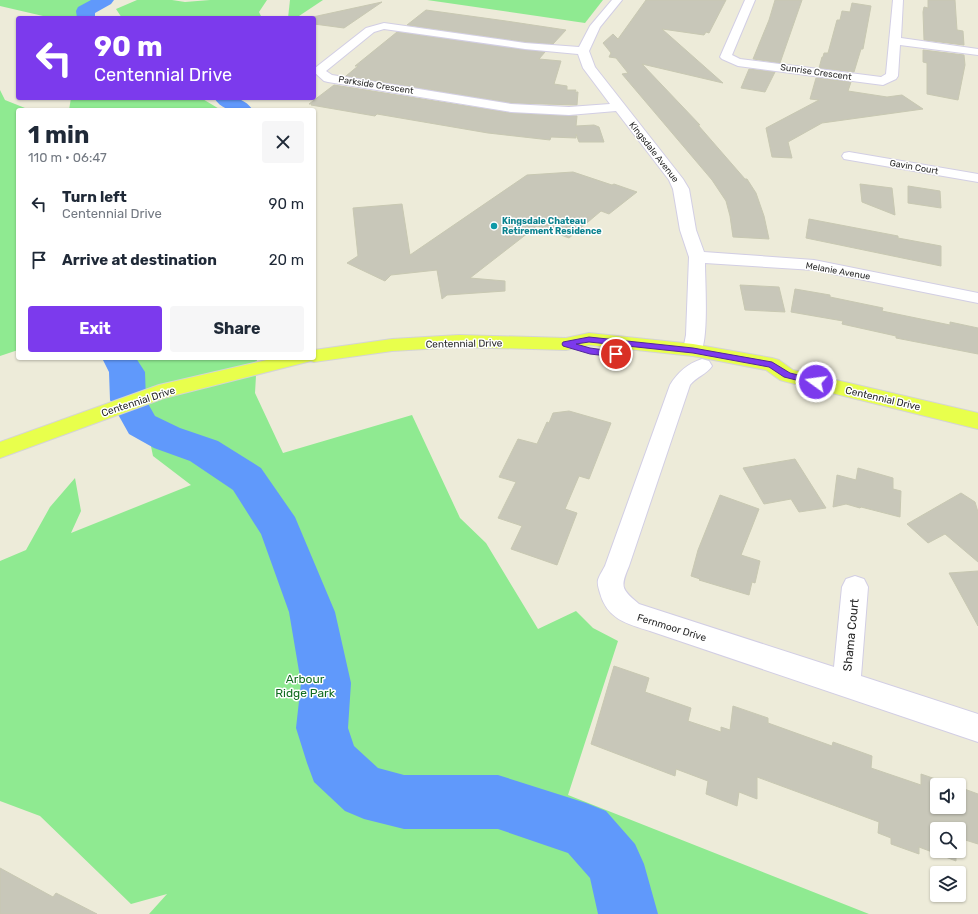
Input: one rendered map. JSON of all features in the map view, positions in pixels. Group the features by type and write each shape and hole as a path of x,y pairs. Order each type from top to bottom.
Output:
{"main road":[{"name":"Centennial Drive","path":"316,356 392,345 458,341 566,344 590,351 670,360 697,358 770,379 787,375 978,421"},
{"name":"Centennial Drive","path":"0,450 159,392 295,360"}],"street":[{"path":"583,51 595,26 617,0"},
{"name":"Sunrise Crescent","path":"750,0 726,57 738,62 883,81 892,76 898,0"},
{"name":"Parkside Crescent","path":"583,51 525,46 384,26 370,30 319,71 328,78 511,108 569,111 619,107"},
{"path":"894,41 978,52"},
{"name":"Kingsdale Avenue","path":"583,51 589,68 676,179 681,189 688,230 697,256 695,335 697,358"},
{"name":"Gavin Court","path":"849,156 978,178"},
{"name":"Melanie Avenue","path":"697,256 814,265 978,298"},
{"name":"Fernmoor Drive","path":"697,358 690,372 683,379 617,566 610,581 614,600 631,614 978,728"},
{"name":"Shama Court","path":"846,684 855,587"}],"green space":[{"path":"0,0 102,0 96,3 83,16 43,16 0,6"},
{"path":"137,0 172,0 185,2 210,0 267,0 259,12 261,16 121,16 116,9"},
{"path":"290,0 323,0 299,16 288,16"},
{"path":"427,0 603,0 585,23"},
{"path":"0,90 5,100 25,108 16,108 16,351 0,356"},
{"path":"71,100 204,100 218,108 69,108"},
{"name":"Arbour Ridge Park","path":"133,360 257,360 255,393 283,453 412,415 460,518 486,543 538,629 576,611 593,628 618,641 568,795 869,914 149,914 167,894 131,904 40,816 0,801 0,561 26,550 50,507 75,478 81,511 71,533 191,485 153,456"}],"building":[{"path":"646,0 726,0 709,33 706,32 704,35 662,29 723,83 642,64 700,125 698,125 745,179 747,179 756,193 764,216 769,239 733,237 726,201 712,180 622,74 628,73 616,58 609,57 611,53 603,43 613,34 618,39"},
{"path":"775,0 802,0 780,63 753,59 769,20"},
{"path":"928,0 955,0 957,30 963,31 964,45 924,40 923,12 924,7 928,8"},
{"path":"382,2 344,28 316,24 316,16"},
{"path":"852,3 871,6 863,49 861,49 854,72 819,68 824,53 828,53 837,20 840,20 842,11 850,12"},
{"path":"426,10 566,30 553,44 525,42 407,25"},
{"path":"397,32 545,52 539,59 561,61 554,84 567,86 567,90 576,90 575,92 578,92 577,105 511,103 346,76 358,66 355,66"},
{"path":"923,50 964,55 965,65 958,100 927,94 927,63 923,62"},
{"path":"749,69 775,72 765,92 741,88"},
{"path":"816,78 851,82 848,91 887,97 902,95 923,109 822,123 788,142 792,158 772,157 766,128 819,100 810,99"},
{"path":"334,85 511,113 577,116 576,126 594,125 599,127 604,142 579,142 576,134 576,138 551,137 550,140 488,133 377,114 375,116 309,104"},
{"name":"Kingsdale Chateau Retirement Residence","path":"573,172 637,192 609,214 601,211 569,238 537,226 470,278 505,281 505,291 447,295 442,299 437,270 391,275 385,281 347,263 358,256 353,208 402,204 410,255 527,175"},
{"path":"860,184 892,188 895,215 862,202"},
{"path":"908,186 940,191 941,208 908,203"},
{"path":"809,219 941,246 941,266 806,238"},
{"path":"740,285 779,287 785,312 745,310"},
{"path":"795,289 830,295 830,297 883,308 882,311 950,325 950,322 978,328 978,354 896,338 896,336 842,324 843,321 791,312"},
{"path":"569,411 611,423 589,479 579,476 565,509 577,513 557,565 511,549 522,526 498,518 516,482 499,477 518,439 537,444 547,422 549,423 553,413"},
{"path":"795,459 826,508 799,512 791,499 764,504 743,468"},
{"path":"858,468 893,478 893,489 901,491 900,517 846,504 833,507 837,475 856,480"},
{"path":"961,493 975,502 978,512 978,562 945,534 928,543 907,524"},
{"path":"720,495 759,509 741,555 760,561 755,583 752,582 749,595 699,580 700,579 691,576 698,550"},
{"path":"978,571 978,626 949,573"},
{"path":"614,666 649,678 645,692 691,708 688,721 721,732 721,727 730,730 733,706 768,718 768,723 832,746 833,742 872,756 871,768 921,785 921,774 933,778 930,778 930,814 966,814 966,790 978,794 978,844 966,840 966,822 930,822 930,851 919,847 919,854 891,844 891,838 878,833 879,822 757,777 757,799 739,792 737,806 706,794 708,781 676,769 675,776 591,744"},
{"path":"948,858 956,858 956,861"},
{"path":"0,868 53,897 56,893 97,914 0,914"}],"waterway":[{"path":"86,16 85,11 105,0"},
{"path":"228,100 238,108"},
{"path":"120,360 127,372 128,400 142,425 167,438 204,451 247,479 280,529 312,612 326,683 322,728 333,763 364,792 404,802 498,802 586,831 615,864 628,914"}],"place":[{"name":"Kingsdale Chateau Retirement Residence","path":"494,226"}],"route":[{"path":"616,354 590,351 566,344 589,339 693,350 772,365 787,375 816,382"}]}
